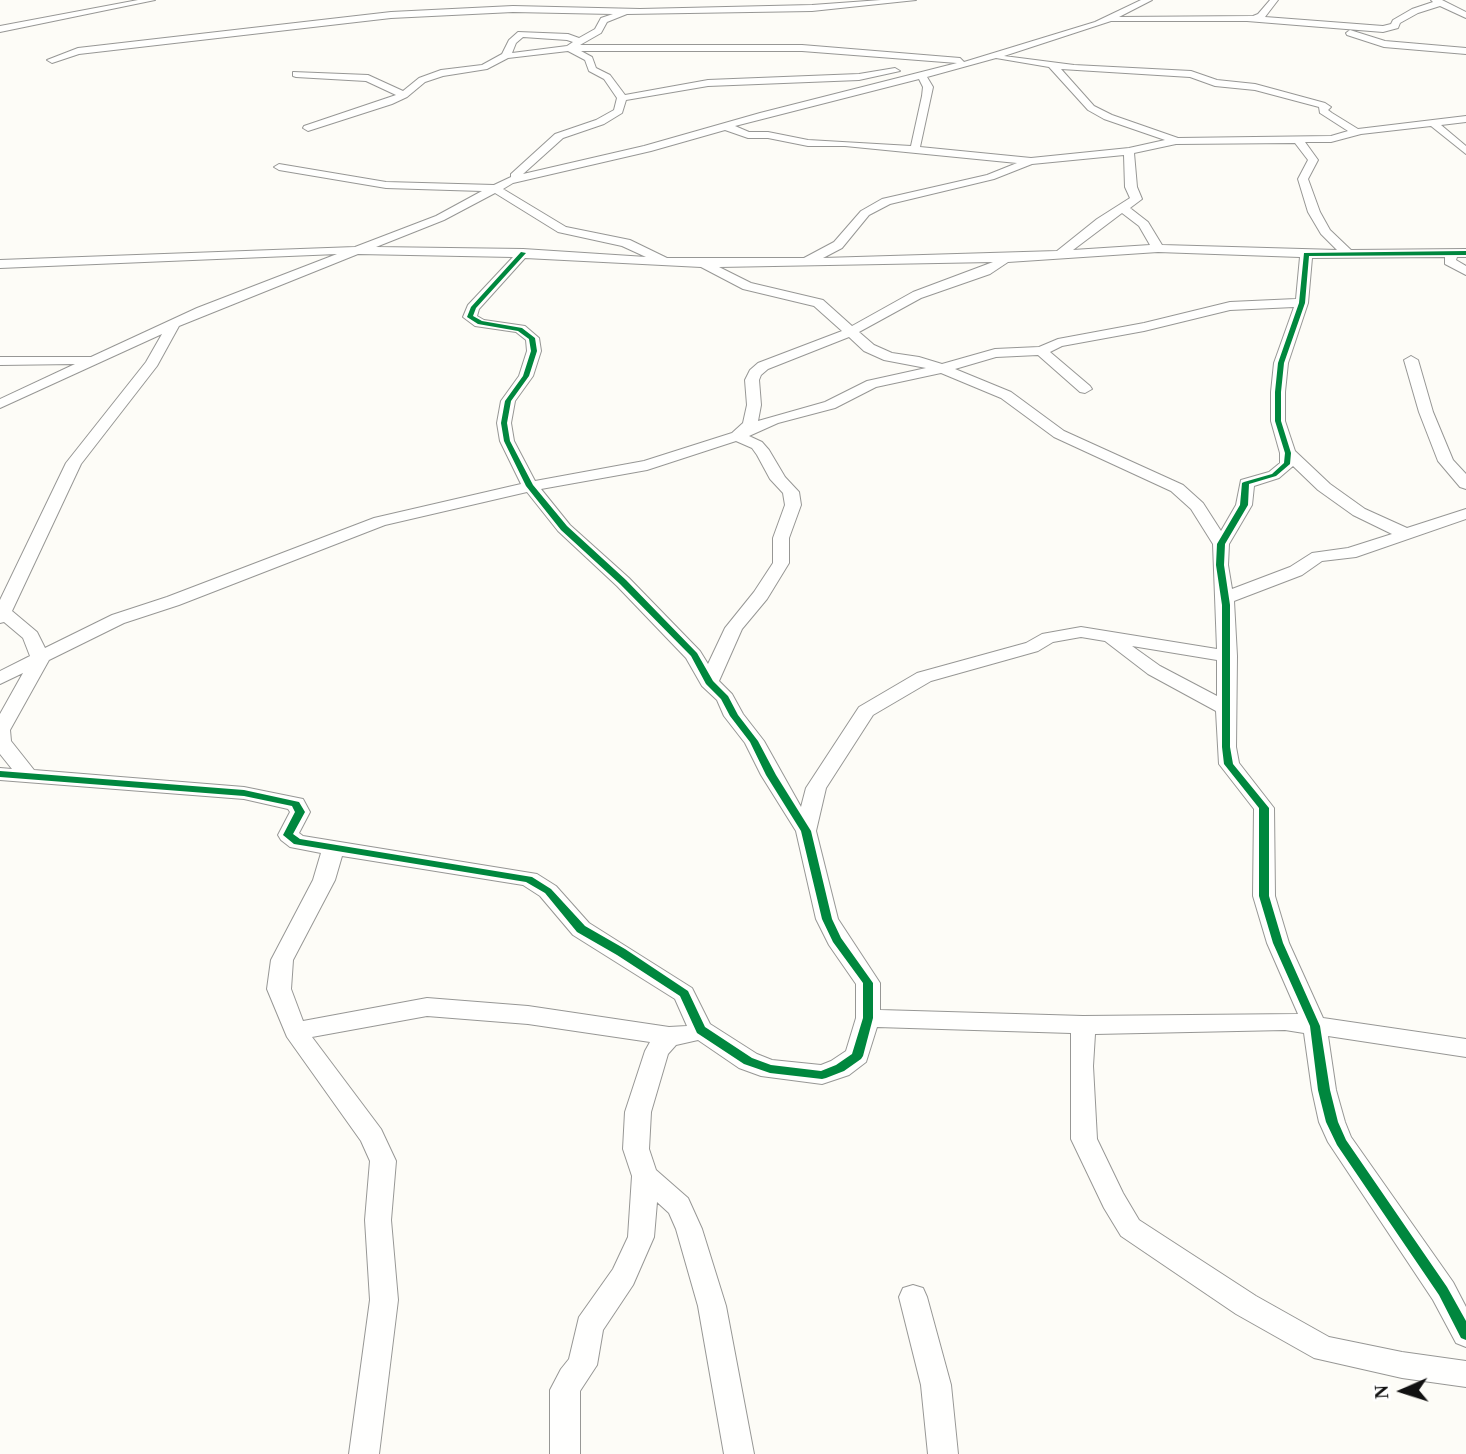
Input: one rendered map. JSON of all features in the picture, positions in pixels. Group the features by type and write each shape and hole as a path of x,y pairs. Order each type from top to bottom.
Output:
{"street":[{"path":"0,29 151,0"},
{"path":"52,60 78,51 329,21 513,9 574,0"},
{"path":"569,48 598,31 604,20 649,0"},
{"path":"736,0 794,8"},
{"path":"513,9 626,11 794,8 912,0"},
{"path":"0,404 173,327 202,311 440,218 509,181 647,149 808,104 923,77 1108,20 1148,0"},
{"path":"1252,19 1261,16 1274,0"},
{"path":"1108,20 1252,19 1389,28 1415,11 1438,2 1466,15"},
{"path":"1332,26 1384,44 1465,53"},
{"path":"506,56 512,42 521,34 568,37 580,42"},
{"path":"569,48 589,59 592,68 602,72 622,98"},
{"path":"308,128 404,95 427,78 458,69 484,67 506,56 569,48 802,48 974,62"},
{"path":"992,56 1052,65 1191,74 1215,83 1255,87 1322,105 1326,107 1323,111 1328,115 1357,132"},
{"path":"622,98 708,83 879,74 954,61"},
{"path":"1052,65 1091,108 1108,117 1177,141"},
{"path":"774,69 809,78"},
{"path":"296,74 368,78 404,95"},
{"path":"914,149 927,96 928,87 923,77"},
{"path":"808,104 809,78"},
{"path":"509,181 559,136 616,113 622,98"},
{"path":"725,127 748,135 768,135 808,143 845,143 1031,161 1129,151 1177,141 1299,141 1338,138 1357,132 1466,119"},
{"path":"1434,121 1435,125 1466,151"},
{"path":"1299,141 1313,160 1303,179 1314,212 1325,232 1348,254"},
{"path":"1061,254 1112,212 1136,199 1130,187 1129,151"},
{"path":"804,262 838,246 865,213 886,201 990,177 1031,161"},
{"path":"279,167 386,185 494,188 562,230 626,243 670,264"},
{"path":"1124,206 1128,213 1144,224 1158,248"},
{"path":"4,265 359,251 523,253 670,264 1008,258 1158,248 1306,254 1460,253"},
{"path":"0,774 244,793 296,804 300,812 288,835 297,842 334,846 457,869 493,872 540,884 581,929 650,970 684,994 701,1030 748,1061 770,1069 822,1074 839,1068 857,1056 868,1018 868,983 827,919 806,831 754,741 724,698 709,682 694,654 623,582 581,546 530,486 507,441 504,423 508,401 526,376 534,351 532,338 520,329 480,323 470,317 473,308 523,253"},
{"path":"1460,253 1449,261 1466,271"},
{"path":"1306,254 1302,303 1281,363 1278,392 1278,421 1288,453 1287,464 1279,472 1246,483 1244,505 1221,544 1220,565 1228,656 1226,747 1229,764 1264,808 1265,896 1278,943 1315,1026 1327,1107 1341,1142 1431,1271 1466,1334"},
{"path":"737,436 750,424 755,373 771,361 848,333 917,295 994,268 1008,258"},
{"path":"704,264 747,286 818,303 827,308 848,333 869,348 889,357 919,361 1006,395 1059,434 1150,473 1177,488 1197,506 1221,544"},
{"path":"0,678 118,619 173,601 380,521 530,486 647,464 737,436 774,419 830,405 872,384 943,369 995,354 1041,351 1058,343 1230,306 1302,303"},
{"path":"41,659 31,636 2,616 74,463 152,363 173,327"},
{"path":"1041,351 1086,389"},
{"path":"0,361 100,359"},
{"path":"1411,360 1426,412 1446,461 1466,484"},
{"path":"709,682 734,628 761,595 781,563 781,538 793,505 790,492 778,479 764,453 757,445 737,436"},
{"path":"1288,453 1324,487 1359,512 1408,534"},
{"path":"1225,598 1296,571 1318,557 1350,554 1466,514"},
{"path":"806,831 816,788 850,731 866,711 924,677 1032,648 1048,638 1081,632 1110,639 1228,656"},
{"path":"1110,639 1154,670 1228,710"},
{"path":"28,776 1,742 1,730 41,659"},
{"path":"334,846 324,880 282,960 279,989 295,1031 315,1063 372,1136 383,1161 378,1220 384,1300 364,1454"},
{"path":"295,1031 427,1007 528,1015 670,1036 687,1035 701,1030"},
{"path":"868,1018 1083,1025 1285,1021 1466,1048"},
{"path":"1083,1025 1081,1066 1084,1139 1113,1200 1130,1228 1246,1305 1324,1349 1402,1365 1466,1374"},
{"path":"565,1454 564,1394 571,1378 583,1365 589,1326 634,1258 644,1219 645,1176 636,1149 638,1112 657,1051 670,1036"},
{"path":"645,1176 679,1206 689,1229 712,1306 738,1454"},
{"path":"913,1297 936,1385 943,1454"}],"cycle path":[{"path":"0,774 244,793 296,804 300,812 288,835 297,842 529,879 548,891 581,929 684,994 701,1030 748,1061 770,1069 822,1075 840,1068 857,1056 868,1018 868,983 837,939 827,919 806,831 771,775 754,741 734,716 725,698 709,682 694,655 623,582 564,528 530,486 507,441 504,423 508,401 526,376 534,351 532,338 520,329 480,323 470,317 473,308 523,253"},
{"path":"1466,253 1306,254 1302,303 1281,363 1278,392 1278,421 1288,453 1287,464 1274,475 1246,483 1244,505 1221,544 1220,565 1226,605 1226,747 1229,764 1264,808 1264,896 1278,943 1315,1026 1324,1090 1332,1122 1341,1142 1443,1291 1466,1334"}]}
